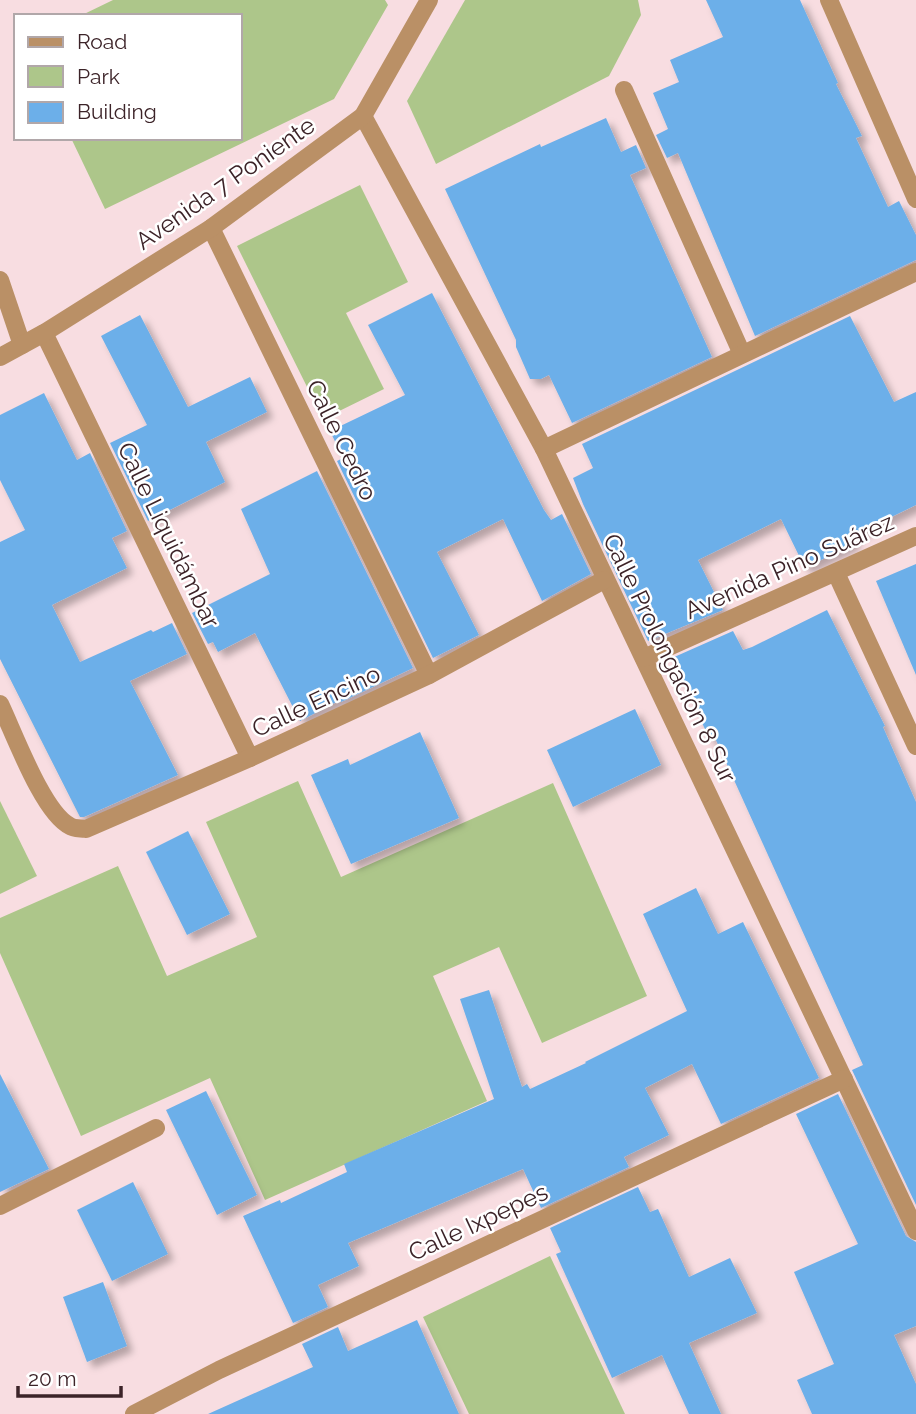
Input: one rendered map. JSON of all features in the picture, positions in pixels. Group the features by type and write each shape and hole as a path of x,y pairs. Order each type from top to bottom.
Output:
{"street":[{"name":"Avenida 7 Poniente","path":"0,357 44,333 211,228 363,116 429,0"},
{"path":"829,0 916,199"},
{"path":"624,90 742,354"},
{"name":"Calle Prolongación 8 Sur","path":"363,116 544,449 916,1231"},
{"name":"Calle Cedro","path":"211,228 429,675"},
{"path":"544,449 916,272"},
{"path":"0,279 22,345"},
{"name":"Calle Liquidámbar","path":"44,333 250,758"},
{"name":"Avenida Pino Suárez","path":"644,658 916,536"},
{"path":"836,573 916,746"},
{"name":"Calle Encino","path":"0,705 47,803 60,819 72,827 86,829 250,758 429,675 604,580"},
{"name":"Calle Ixpepes","path":"134,1414 219,1370 844,1079"},
{"path":"0,1206 156,1128"}],"green space":[{"path":"113,0 385,0 388,5 334,99 105,209 72,140 242,140 242,14 84,14"},
{"path":"465,0 638,0 641,15 609,76 436,164 407,101"},
{"path":"360,185 408,282 346,313 384,389 323,419 237,246"},
{"path":"298,781 341,877 553,783 647,996 542,1043 499,947 433,976 487,1101 265,1200 210,1078 81,1136 0,953 0,918 118,866 167,976 257,937 206,822"},
{"path":"0,801 37,876 0,894"},
{"path":"550,1256 625,1414 469,1414 423,1317"}],"building":[{"path":"706,0 800,0 862,136 856,138 888,207 899,201 916,235 916,260 755,336 678,153 667,158 656,135 668,129 653,93 679,82 670,60 723,37"},
{"path":"606,118 621,152 636,145 646,168 630,175 712,357 572,423 549,375 541,379 530,379 516,347 516,340 445,189 540,144 541,147"},
{"path":"432,293 544,510 551,520 562,514 591,574 542,601 503,519 437,552 479,635 433,658 337,461 343,458 330,431 405,395 368,325"},
{"path":"140,315 188,407 250,377 267,412 206,442 225,482 148,521 110,443 147,425 101,336"},
{"path":"850,316 894,402 916,392 916,505 852,536 855,543 805,568 781,519 698,560 723,610 648,641 573,478 593,468 582,444"},
{"path":"44,393 77,460 90,453 127,531 112,538 127,568 52,605 80,662 172,623 187,654 130,681 178,775 84,817 80,817 0,659 0,542 25,530 0,480 0,415"},
{"path":"317,471 413,668 300,721 255,633 218,652 213,642 208,644 192,613 270,574 241,509"},
{"path":"916,564 916,675 876,581"},
{"path":"827,610 885,726 883,727 916,802 916,1205 852,1070 863,1065 715,738 710,740 672,658 733,631 743,650"},
{"path":"635,709 661,765 573,807 547,750"},
{"path":"420,732 459,818 351,864 311,775 348,759 350,765"},
{"path":"188,831 230,914 187,935 146,852"},
{"path":"696,888 718,934 743,922 819,1078 721,1124 692,1064 645,1088 669,1135 624,1157 629,1167 541,1208 523,1169 348,1243 359,1266 318,1285 328,1307 293,1323 243,1216 280,1200 281,1203 347,1172 344,1164 494,1099 460,999 489,990 522,1087 527,1084 530,1089 687,1011 643,914"},
{"path":"0,1074 49,1169 0,1192"},
{"path":"206,1091 257,1195 217,1215 166,1110"},
{"path":"838,1094 906,1236 916,1242 916,1326 894,1335 916,1384 916,1414 812,1414 797,1380 834,1364 794,1272 858,1244 796,1114"},
{"path":"133,1182 168,1254 112,1281 77,1210"},
{"path":"638,1187 650,1212 658,1209 689,1277 730,1258 757,1313 689,1343 721,1414 689,1414 662,1355 612,1378 556,1254 561,1252 550,1228"},
{"path":"103,1282 127,1346 87,1362 63,1297"},
{"path":"417,1320 459,1414 208,1414 313,1367 302,1344 338,1327 348,1351"}]}
